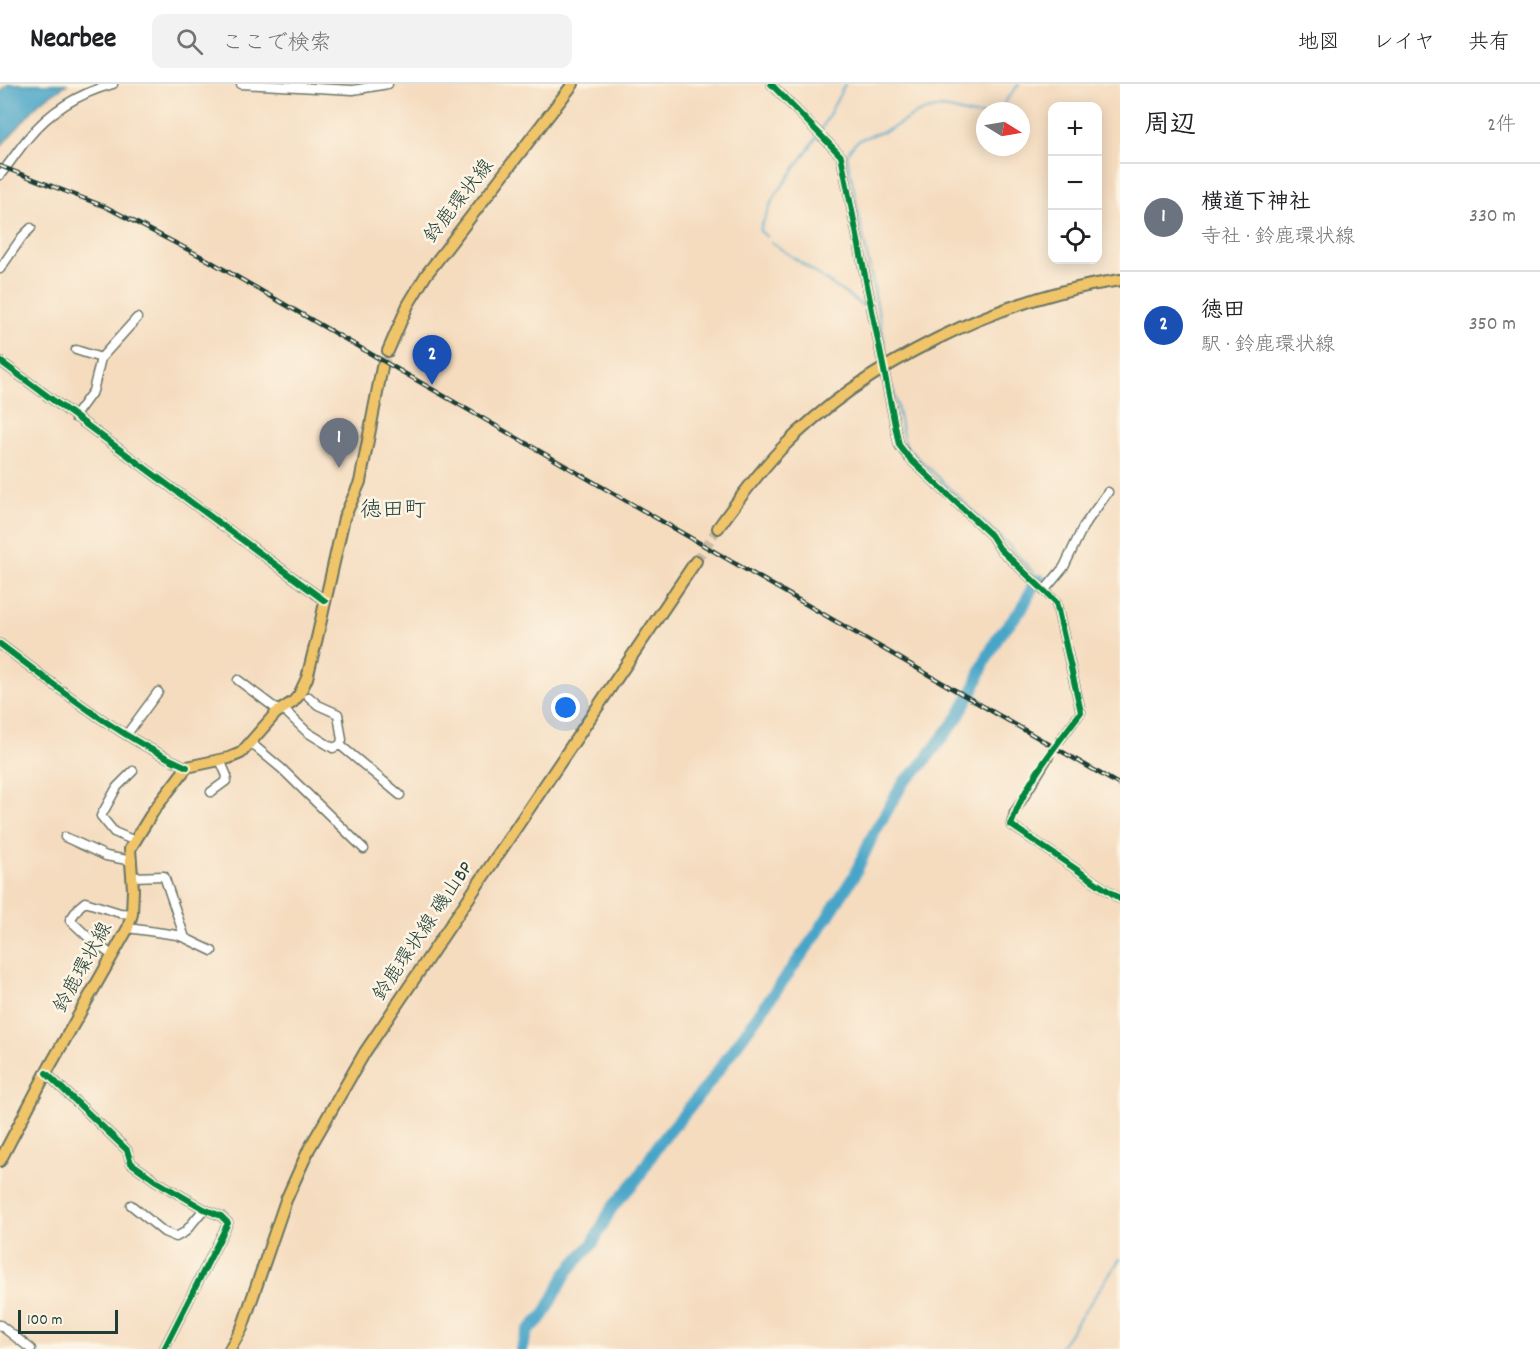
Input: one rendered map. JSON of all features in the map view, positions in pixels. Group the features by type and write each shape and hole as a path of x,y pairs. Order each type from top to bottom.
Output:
{"main road":[{"name":"鈴鹿環状線","path":"388,351 408,304 426,275 573,84"},
{"path":"718,528 753,480 782,448 863,380 906,355 992,315 1069,289 1120,280"},
{"path":"187,767 241,753 265,724 299,695 307,678 344,518 360,482 382,367"},
{"name":"鈴鹿環状線 磯山BP","path":"230,1349 242,1328 286,1200 309,1149 360,1061 696,561"},
{"name":"鈴鹿環状線","path":"0,1161 46,1073 128,928 132,914 130,849 154,810 187,767"}],"street":[{"path":"0,175 28,138 54,113 89,92 113,84"},
{"path":"241,84 353,90 388,84"},
{"path":"771,84 841,156 897,440 905,454 991,535 1000,549 1056,602 1081,712 1060,740"},
{"path":"0,268 22,237 32,228"},
{"path":"74,417 93,391 100,358 137,318"},
{"path":"76,350 100,358"},
{"path":"0,361 325,601"},
{"path":"1043,590 1064,567 1083,527 1108,492"},
{"path":"0,644 106,724 127,734 152,751 187,767"},
{"path":"238,680 316,738 333,748 340,745 342,740 338,714 318,705 309,697"},
{"path":"127,734 158,692"},
{"path":"251,743 282,769 364,849"},
{"path":"340,745 400,795"},
{"path":"1048,756 1014,813 1011,825 1120,899"},
{"path":"211,792 226,781 227,776 220,760"},
{"path":"133,771 117,787 101,816 114,832 135,841"},
{"path":"65,837 106,855 132,861"},
{"path":"132,877 164,876 185,938"},
{"path":"113,956 70,920 85,902 120,913 132,914"},
{"path":"128,928 177,935 212,951"},
{"path":"46,1073 127,1149 131,1163 156,1181 204,1209 222,1216 228,1224 164,1349"},
{"path":"131,1205 164,1232 176,1237 185,1232 204,1209"},
{"path":"0,1325 31,1349"}],"water":[{"path":"8,84 67,84 40,102 0,147 0,93"}],"waterway":[{"path":"820,132 845,84"},
{"path":"1005,102 1019,84"},
{"path":"886,350 847,156 850,149 860,140 892,128 926,110 945,108 976,115"},
{"path":"767,237 760,231 773,199 817,137"},
{"path":"771,242 869,310"},
{"path":"893,387 904,440 908,448 1009,546 1040,580"},
{"path":"890,421 894,443 901,454"},
{"path":"521,1349 528,1331 544,1315 567,1272 593,1243 611,1209 637,1179 659,1144 707,1086 816,935 854,876 873,835 903,783 920,767 958,717 1000,634 1022,609 1033,586 1040,580"},
{"path":"1059,1349 1120,1259"}],"tunnel":[{"path":"382,367 388,351"},
{"path":"696,561 718,528"},
{"path":"1049,756 1060,740"}],"railway":[{"path":"0,166 106,207 206,259 1120,785"}],"cycle path":[{"path":"771,84 841,156 899,445 910,459 991,535 1000,549 1056,602 1081,712 1032,780 1011,825 1120,899"},
{"path":"0,361 325,601"},
{"path":"0,644 113,727 187,767"},
{"path":"46,1073 127,1150 131,1163 156,1181 204,1209 221,1216 228,1223 164,1349"}],"place":[{"name":"徳田","path":"432,385"},
{"name":"横道下神社","path":"339,468"}],"district":[{"name":"徳田町","path":"393,511"}]}
